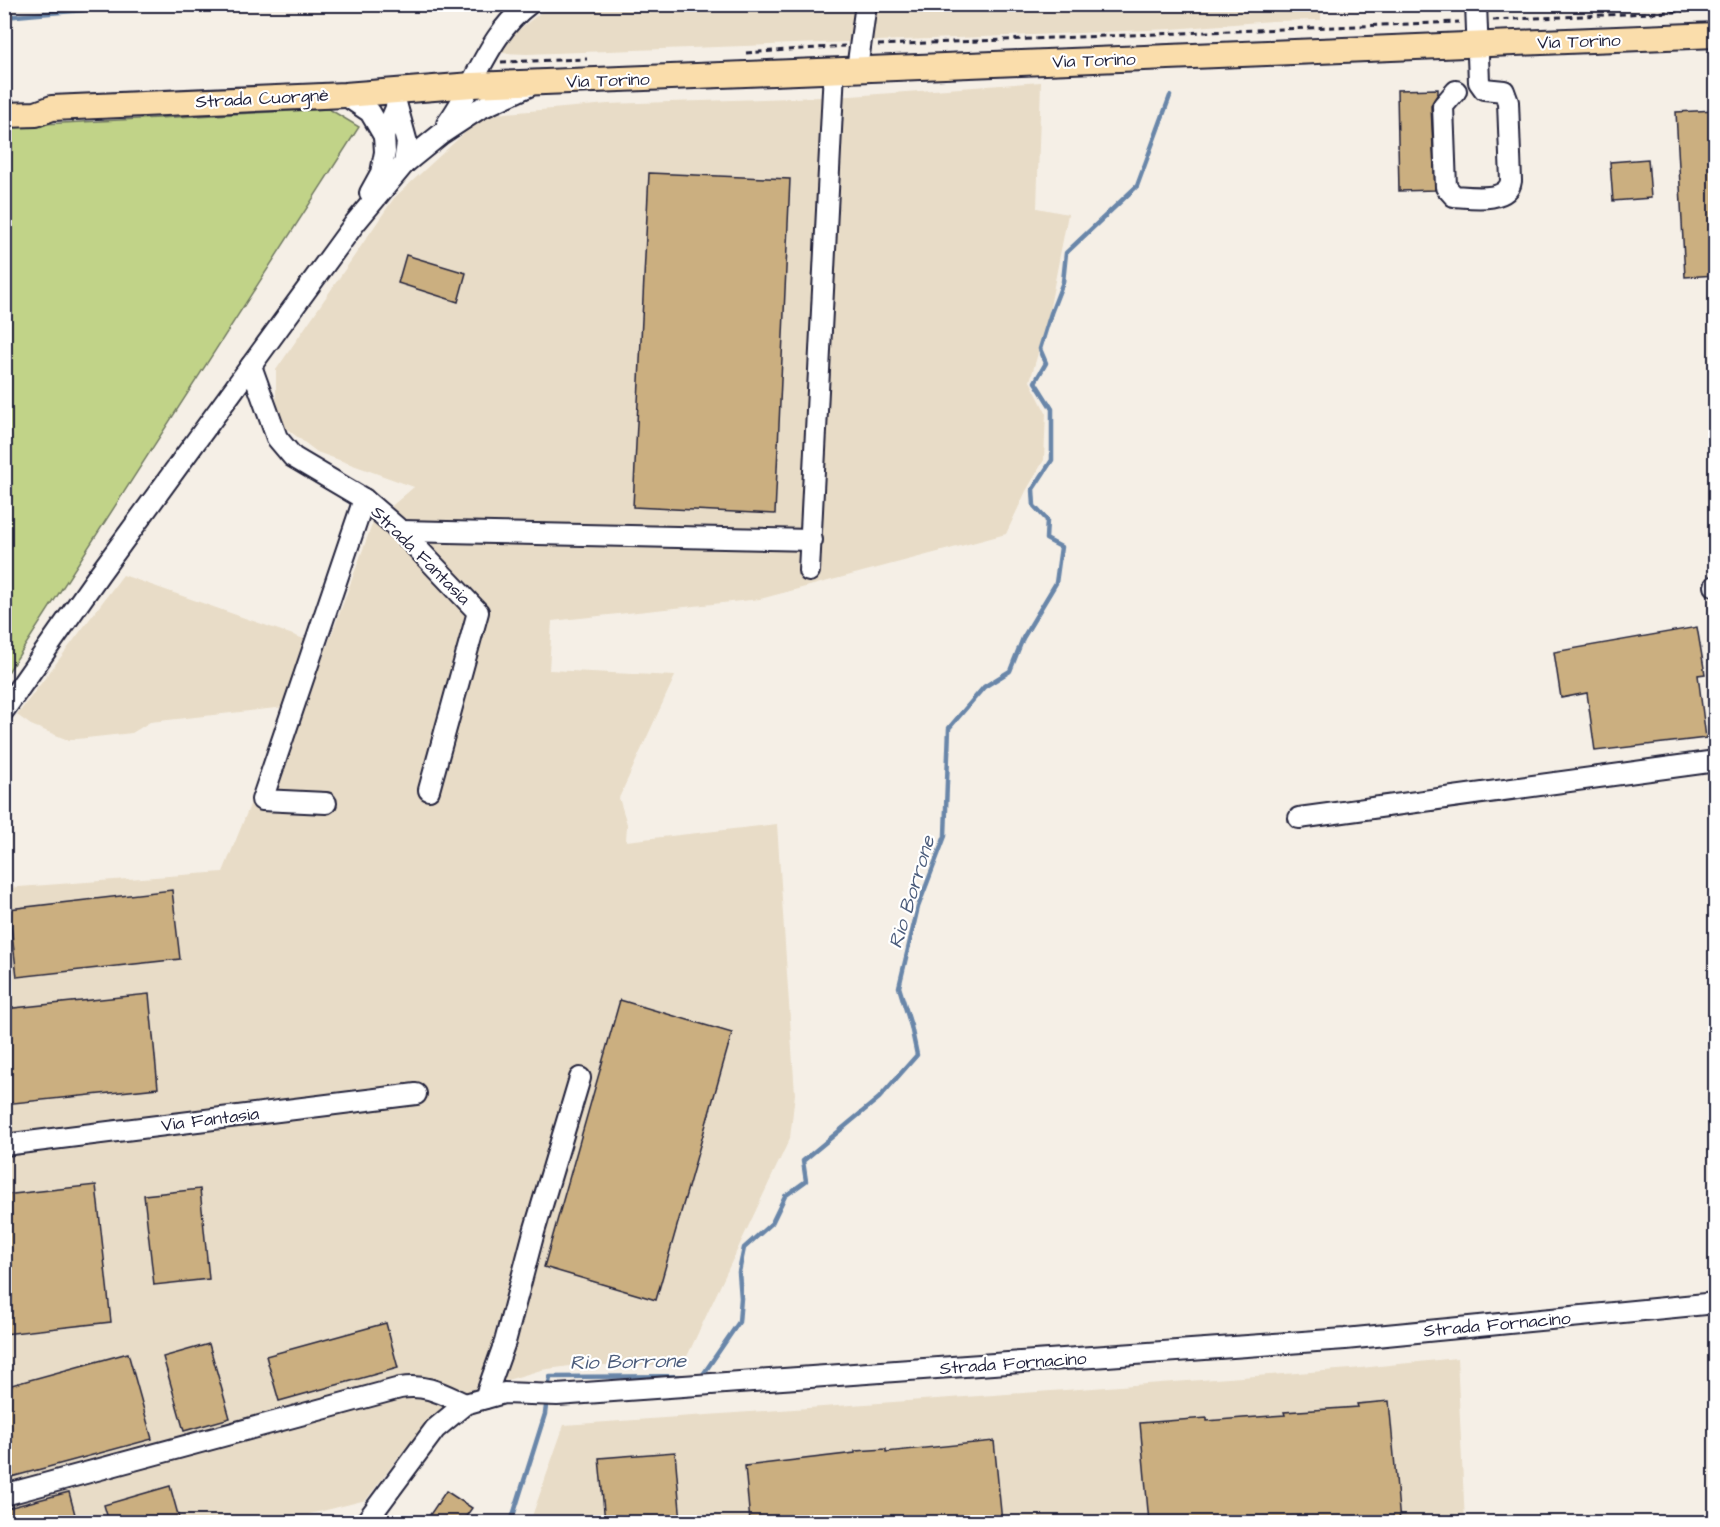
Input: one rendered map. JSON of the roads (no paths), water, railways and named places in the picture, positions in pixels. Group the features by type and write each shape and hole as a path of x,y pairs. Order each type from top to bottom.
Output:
{"main road":[{"name":"Via Torino","path":"477,74 537,82 1716,35"},
{"name":"Strada Cuorgnè","path":"4,102 37,104 52,108 345,95 395,100 477,74"},
{"name":"Strada Cuorgnè","path":"4,115 36,114 52,108"}],"street":[{"path":"441,134 459,108 500,34 529,4"},
{"path":"809,571 846,70 860,45 866,4"},
{"path":"1456,91 1443,106 1446,187 1452,195 1457,196 1503,195 1509,190 1511,181 1508,97 1502,90 1488,90 1480,84 1477,13"},
{"path":"4,710 100,573 355,223 404,164 441,134 479,109 537,82"},
{"path":"345,95 370,112 384,136"},
{"path":"355,223 381,173 385,152 384,136 395,100"},
{"path":"395,100 407,143 404,164"},
{"name":"Strada Fantasia","path":"251,366 277,438 293,458 364,499 400,531 478,612 429,790"},
{"path":"326,803 262,800 364,499"},
{"path":"400,531 812,540"},
{"path":"1299,818 1716,760"},
{"path":"485,1398 505,1342 534,1232 580,1078"},
{"name":"Via Fantasia","path":"4,1144 416,1094"},
{"name":"Strada Fornacino","path":"366,1522 435,1430 465,1404 504,1393 557,1395 1345,1339 1716,1303"},
{"path":"4,1495 400,1388 429,1387 465,1404"}],"waterway":[{"path":"4,17 84,10"},
{"name":"Rio Borrone","path":"548,1390 550,1377 702,1376 739,1322 741,1298 739,1272 744,1248 772,1223 785,1196 806,1181 803,1161 879,1098 917,1055 899,987 918,907 945,836 949,728 984,687 1010,671 1023,638 1056,583 1061,547 1046,539 1047,520 1034,506 1033,489 1052,460 1052,409 1035,382 1046,363 1040,349 1063,282 1066,253 1137,186 1170,96"},
{"name":"Rio Borrone","path":"511,1522 545,1414 547,1398"}]}
